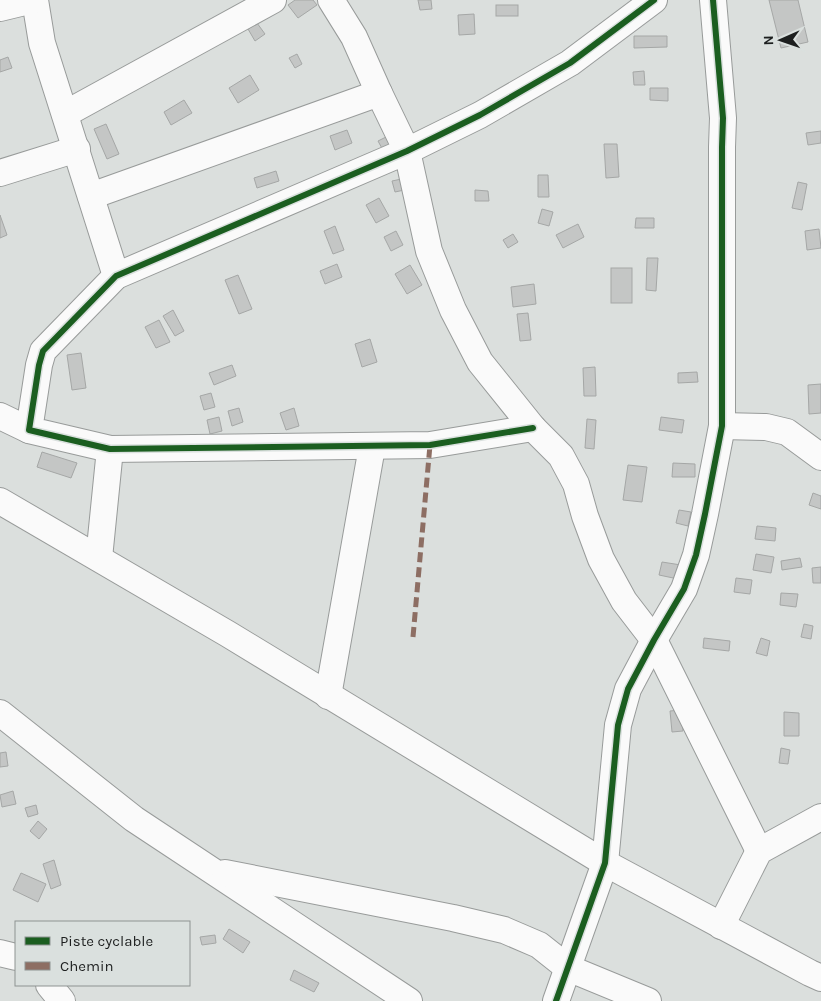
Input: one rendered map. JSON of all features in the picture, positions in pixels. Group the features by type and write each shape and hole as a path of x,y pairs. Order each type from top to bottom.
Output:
{"street":[{"path":"0,8 34,0 42,43 116,276"},
{"path":"65,114 273,0"},
{"path":"331,0 354,37 378,93 407,151 429,251 453,310 480,362 532,428 561,456 576,484 585,516 601,559 624,601 654,640 759,851"},
{"path":"28,430 43,351 116,276 407,151 480,114 570,63 654,0"},
{"path":"556,1001 605,863 618,726 628,688 684,589 696,555 722,426 723,118 713,0"},
{"path":"91,196 378,93"},
{"path":"0,173 76,149"},
{"path":"0,416 28,430 110,449 430,445 532,428"},
{"path":"722,426 766,427 787,432 821,456"},
{"path":"328,696 372,447"},
{"path":"99,558 110,449"},
{"path":"0,501 228,634 605,863 817,981"},
{"path":"0,713 134,819 408,1001"},
{"path":"721,926 759,851 821,817"},
{"path":"212,870 504,930 539,945 568,968 648,1001"},
{"path":"0,953 15,957"},
{"path":"49,986 62,1001"}],"building":[{"path":"295,0 313,0 317,5 298,18 288,5"},
{"path":"418,0 431,0 432,9 420,10"},
{"path":"769,0 798,0 808,42 781,48"},
{"path":"496,5 518,5 518,16 496,16"},
{"path":"474,14 475,34 459,35 458,15"},
{"path":"257,23 265,34 255,41 248,29"},
{"path":"634,36 667,36 667,47 634,48"},
{"path":"297,54 302,64 295,68 289,58"},
{"path":"8,57 12,68 0,72 0,60"},
{"path":"644,71 645,85 634,85 633,72"},
{"path":"250,75 259,90 238,103 229,88"},
{"path":"650,88 668,88 668,101 650,100"},
{"path":"184,100 192,113 171,125 164,112"},
{"path":"106,124 119,154 107,159 94,129"},
{"path":"347,130 352,143 335,150 330,136"},
{"path":"821,131 821,143 808,145 806,133"},
{"path":"390,135 396,146 384,152 378,141"},
{"path":"604,144 617,144 619,177 606,178"},
{"path":"276,171 279,181 257,188 254,178"},
{"path":"538,175 548,175 549,197 538,197"},
{"path":"406,178 409,189 395,192 392,181"},
{"path":"798,182 807,184 802,210 792,208"},
{"path":"475,190 488,191 489,201 475,201"},
{"path":"379,198 389,216 376,223 366,205"},
{"path":"542,209 553,212 549,226 538,223"},
{"path":"0,215 7,235 0,238"},
{"path":"636,218 654,218 654,228 635,228"},
{"path":"578,224 584,237 563,248 556,235"},
{"path":"335,226 344,250 333,254 324,231"},
{"path":"819,229 821,248 807,250 805,231"},
{"path":"396,231 403,245 391,251 384,237"},
{"path":"513,234 518,242 508,248 503,240"},
{"path":"647,258 658,258 656,291 646,290"},
{"path":"337,264 342,277 325,284 320,271"},
{"path":"410,265 422,285 407,294 395,274"},
{"path":"611,268 632,268 632,303 611,303"},
{"path":"238,275 252,309 239,314 225,280"},
{"path":"534,284 536,304 513,307 511,287"},
{"path":"173,310 184,331 175,336 163,316"},
{"path":"528,313 531,340 520,341 517,314"},
{"path":"159,320 170,342 156,348 145,327"},
{"path":"370,339 377,362 362,367 355,344"},
{"path":"81,353 86,388 72,390 67,355"},
{"path":"232,365 236,376 214,385 209,373"},
{"path":"595,367 596,396 584,396 583,368"},
{"path":"697,372 698,382 678,383 678,373"},
{"path":"821,384 821,413 809,414 808,385"},
{"path":"211,393 215,407 204,410 200,396"},
{"path":"239,408 243,422 232,426 228,411"},
{"path":"294,408 299,426 286,430 280,413"},
{"path":"219,417 222,431 210,434 207,420"},
{"path":"661,417 684,420 682,433 659,430"},
{"path":"587,419 596,420 594,449 585,448"},
{"path":"42,452 77,463 71,478 37,467"},
{"path":"673,463 695,464 695,477 672,477"},
{"path":"628,465 647,467 642,502 623,500"},
{"path":"813,493 821,496 821,509 809,505"},
{"path":"679,510 691,512 688,526 676,523"},
{"path":"757,526 776,528 775,541 755,539"},
{"path":"756,554 774,557 771,573 753,570"},
{"path":"800,558 802,567 782,570 781,561"},
{"path":"662,562 681,565 678,579 659,575"},
{"path":"821,567 821,583 813,583 812,568"},
{"path":"736,578 752,580 750,594 734,592"},
{"path":"781,593 798,594 796,607 780,605"},
{"path":"804,624 813,626 811,639 801,637"},
{"path":"704,638 730,641 729,651 703,648"},
{"path":"761,638 770,641 767,656 756,653"},
{"path":"681,710 683,731 672,732 670,711"},
{"path":"784,712 799,713 799,736 784,736"},
{"path":"781,748 790,750 788,764 779,763"},
{"path":"6,752 8,766 0,767 0,753"},
{"path":"13,791 16,804 2,807 0,795"},
{"path":"36,805 38,814 28,817 25,808"},
{"path":"38,821 47,829 39,839 30,831"},
{"path":"54,860 61,885 51,889 43,864"},
{"path":"21,873 46,884 38,902 13,890"},
{"path":"229,929 250,942 243,953 223,939"},
{"path":"215,935 216,943 202,945 200,937"},
{"path":"294,970 319,983 314,992 290,980"}],"marked path":[{"path":"413,637 430,445"}],"cycle path":[{"path":"533,428 430,445 110,449 29,430 43,351 116,276 407,151 480,115 570,63 654,0"},
{"path":"556,1001 605,863 618,725 628,689 684,589 696,555 722,426 723,118 713,0"}]}
